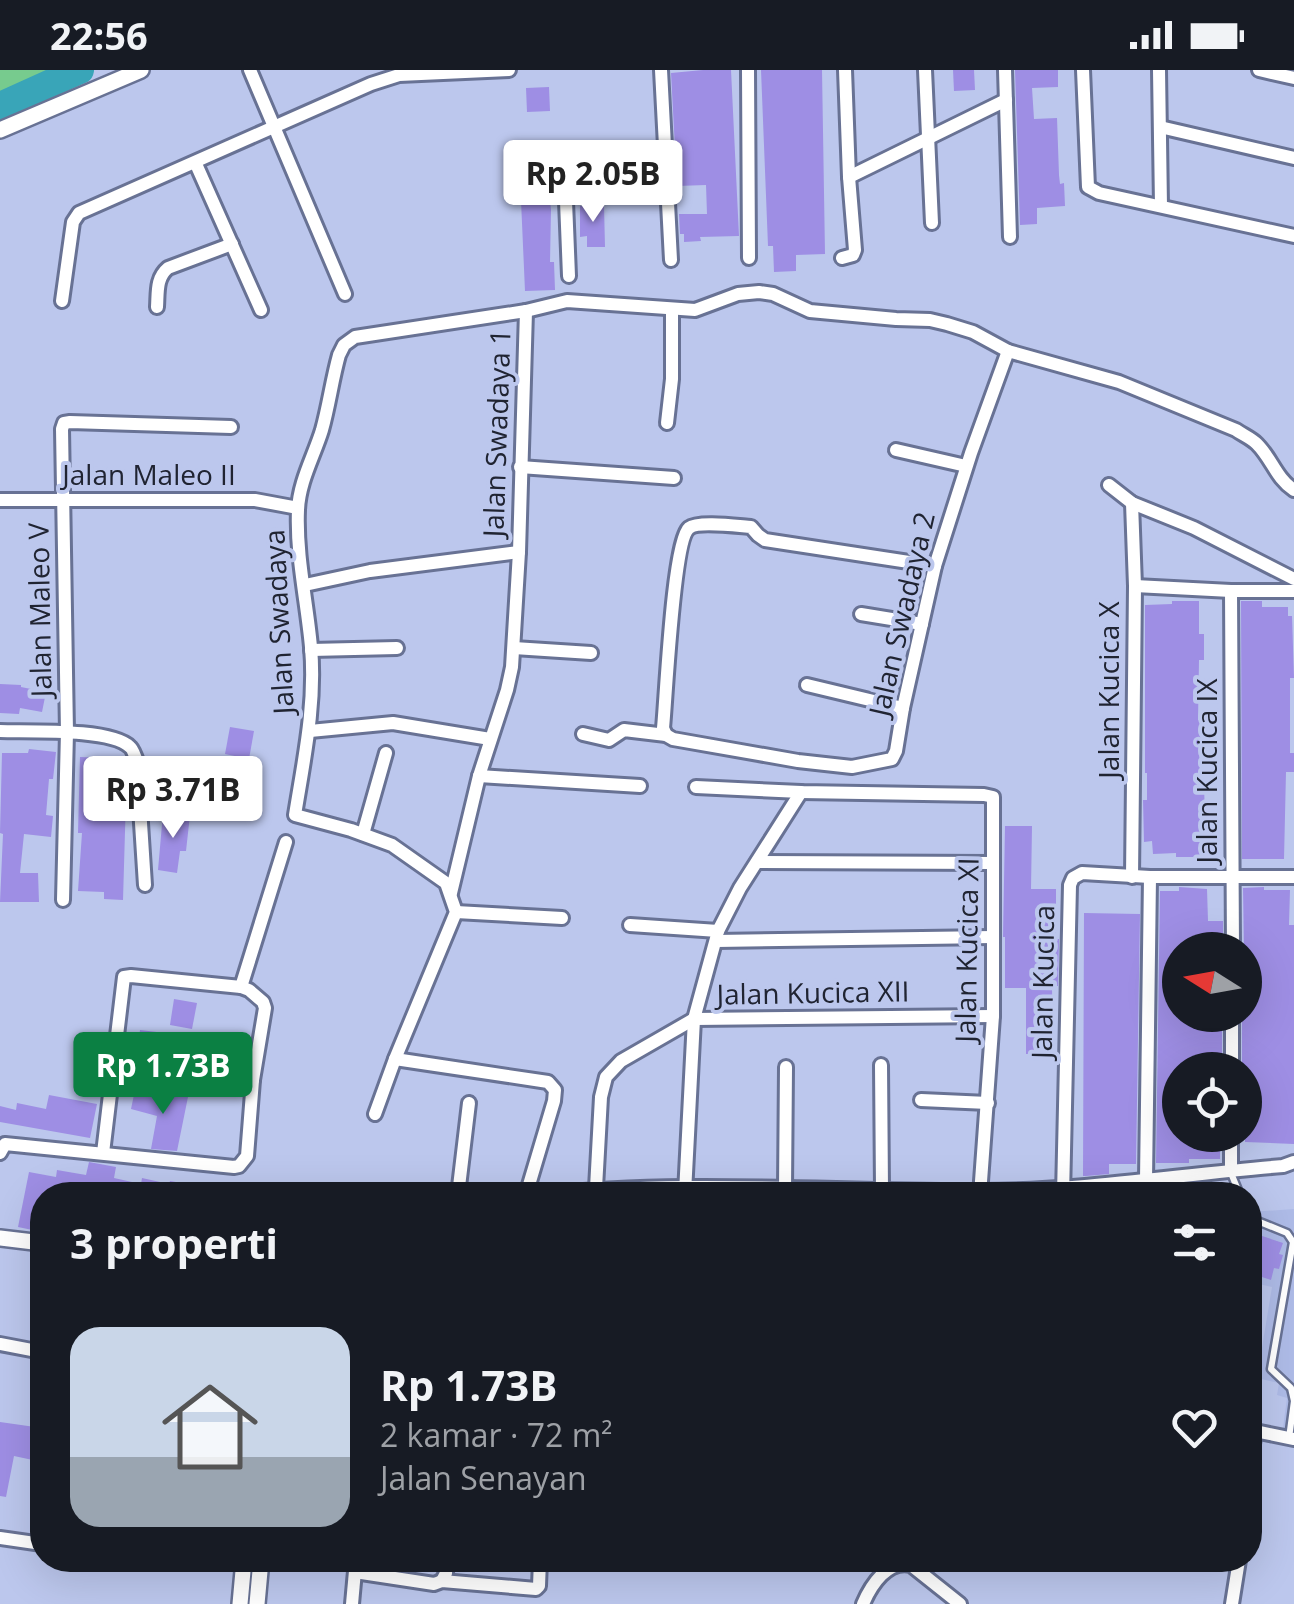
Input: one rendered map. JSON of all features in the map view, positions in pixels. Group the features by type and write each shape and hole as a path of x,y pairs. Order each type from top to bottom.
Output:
{"street":[{"path":"0,130 141,70"},
{"path":"250,70 345,294"},
{"path":"62,300 74,217 371,84 399,75 509,70"},
{"path":"661,70 671,260"},
{"path":"748,70 749,258"},
{"path":"842,258 856,250 845,70"},
{"path":"925,70 932,223"},
{"path":"1004,70 1010,238"},
{"path":"1083,70 1088,187 1099,193 1294,236"},
{"path":"1160,70 1161,206"},
{"path":"1259,70 1294,78"},
{"path":"849,177 1006,100"},
{"path":"1160,126 1294,158"},
{"path":"568,276 565,176 569,166 665,158"},
{"path":"196,164 262,310"},
{"path":"157,307 160,277 168,268 232,244"},
{"name":"Jalan Swadaya 1","path":"451,893 478,776 508,690 514,648 526,312 584,300 695,310 738,294 759,292 773,294 810,311 948,324 1008,351 1119,382 1236,430 1262,449 1280,479 1294,490"},
{"path":"667,423 672,379 672,309"},
{"name":"Jalan Swadaya","path":"451,893 446,883 392,845 295,814 310,731 311,650 298,508 344,345 372,333 526,312"},
{"name":"Jalan Swadaya 2","path":"583,734 609,740 624,730 852,768 892,759 935,566 1008,351"},
{"name":"Jalan Maleo V","path":"63,900 64,423 231,427"},
{"path":"896,450 966,466"},
{"path":"520,468 674,478"},
{"path":"1108,485 1132,503 1194,528 1294,580"},
{"name":"Jalan Maleo II","path":"0,500 254,500 298,508"},
{"name":"Jalan Kucica X","path":"1132,503 1135,586 1132,877"},
{"path":"666,736 663,728 676,581 686,530 695,525 751,527 765,540 935,566"},
{"path":"304,585 370,571 518,552"},
{"path":"1135,586 1294,591"},
{"name":"Jalan Kucica IX","path":"1231,591 1233,932"},
{"path":"861,614 922,624"},
{"path":"311,650 397,648"},
{"path":"514,648 590,653"},
{"path":"807,685 903,708"},
{"path":"310,731 394,724 490,740"},
{"path":"0,731 66,732 117,739 131,748 136,761 145,886"},
{"path":"363,834 386,753"},
{"path":"478,776 640,786"},
{"path":"685,1182 694,1019 717,936 740,888 801,792 696,788"},
{"name":"Jalan Kucica XI","path":"801,792 993,797 993,1016 981,1182"},
{"path":"241,987 286,842"},
{"path":"757,862 992,862"},
{"name":"Jalan Kucica","path":"1063,1182 1072,878 1082,874 1150,878 1294,877"},
{"path":"1146,1180 1150,878"},
{"path":"375,1114 456,912 451,893"},
{"path":"456,912 562,918"},
{"path":"630,925 717,936 993,938"},
{"path":"0,1153 6,1144 239,1166 247,1156 264,1008 259,997 241,987 124,977 103,1153"},
{"name":"Jalan Kucica XII","path":"694,1019 993,1016"},
{"path":"596,1182 600,1097 606,1077 621,1061 694,1019"},
{"path":"395,1058 548,1082 555,1090 554,1101 530,1182"},
{"path":"113,1064 253,1080"},
{"path":"881,1064 882,1182"},
{"path":"785,1182 786,1067"},
{"path":"921,1100 988,1104"},
{"path":"460,1182 469,1104"},
{"path":"1231,1170 1232,1152"},
{"path":"1120,1182 1294,1162"},
{"path":"0,1238 30,1242"},
{"path":"0,1344 30,1350"},
{"path":"1262,1433 1292,1438"},
{"path":"0,1538 30,1542"},
{"path":"240,1604 243,1572"},
{"path":"257,1604 260,1572"},
{"path":"352,1604 355,1572"},
{"path":"382,1572 434,1584 442,1581 536,1589 540,1572"},
{"path":"442,1581 444,1572"},
{"path":"862,1604 886,1572"},
{"path":"920,1572 960,1604"},
{"path":"1232,1604 1237,1572"}],"lane":[{"path":"1231,1170 1234,1182"},
{"path":"1262,1223 1287,1233 1293,1242 1272,1369 1291,1388 1292,1438"}],"shaded area":[{"path":"1294,1209 1294,1430 1283,1428 1287,1398 1277,1395 1279,1383 1262,1379 1262,1348 1272,1287 1262,1285 1262,1211"}],"green space":[{"path":"0,70 92,70 0,109"}],"building":[{"path":"731,70 739,236 700,237 701,241 684,242 679,214 707,214 706,185 677,186 671,73"},
{"path":"761,70 822,70 825,254 796,255 796,271 774,272 773,246 768,246"},
{"path":"953,70 974,70 975,90 954,91"},
{"path":"1015,70 1058,70 1058,87 1032,88 1034,119 1057,118 1059,175 1060,184 1064,183 1065,206 1037,208 1037,224 1020,225"},
{"path":"549,87 550,111 527,112 526,88"},
{"path":"543,148 555,290 525,291 519,155 527,154 527,149"},
{"path":"641,174 642,198 613,204 612,176"},
{"path":"580,206 604,206 605,247 587,247 587,236 580,237"},
{"path":"1199,601 1199,634 1204,634 1204,660 1199,660 1198,720 1207,720 1207,746 1199,746 1210,857 1153,854 1152,841 1144,842 1145,605"},
{"path":"1241,601 1262,601 1262,607 1288,607 1288,616 1292,616 1290,753 1294,753 1294,772 1286,772 1284,859 1242,859"},
{"path":"0,684 46,692 42,712 20,708 19,714 0,713"},
{"path":"230,727 254,731 249,759 225,754"},
{"path":"29,749 56,752 46,815 53,816 51,837 24,834 20,873 38,873 39,902 0,902 2,753 28,753"},
{"path":"80,757 127,763 123,900 104,899 104,892 78,891 82,833 78,833"},
{"path":"163,813 190,815 186,851 180,851 177,873 158,870"},
{"path":"1005,826 1032,826 1031,889 1056,889 1059,939 1058,986 1052,986 1053,1054 1026,1054 1026,988 1005,988"},
{"path":"1179,887 1207,889 1208,921 1223,921 1223,932 1162,932 1162,1032 1222,1032 1222,1052 1162,1052 1162,1152 1220,1152 1220,1159 1156,1163 1160,891 1179,891"},
{"path":"1243,888 1290,890 1289,925 1294,925 1294,1144 1262,1143 1262,1052 1242,1052 1242,1032 1262,1032 1262,932 1244,932"},
{"path":"1084,913 1140,914 1136,1164 1109,1164 1109,1174 1086,1176 1083,1176"},
{"path":"174,999 197,1003 192,1029 170,1025"},
{"path":"140,1030 165,1033 161,1059 136,1057"},
{"path":"135,1090 188,1097 177,1151 151,1149 157,1116 131,1109"},
{"path":"49,1095 97,1104 90,1138 0,1122 0,1106 16,1110 17,1103 46,1109"},
{"path":"89,1162 116,1167 114,1178 132,1182 30,1182 30,1230 18,1227 29,1172 56,1177 57,1170 86,1175"},
{"path":"1262,1236 1283,1243 1279,1269 1274,1268 1271,1280 1262,1277"},
{"path":"0,1422 30,1426 30,1459 14,1456 6,1497 0,1496"}],"waterway":[{"path":"0,106 80,70"}]}
